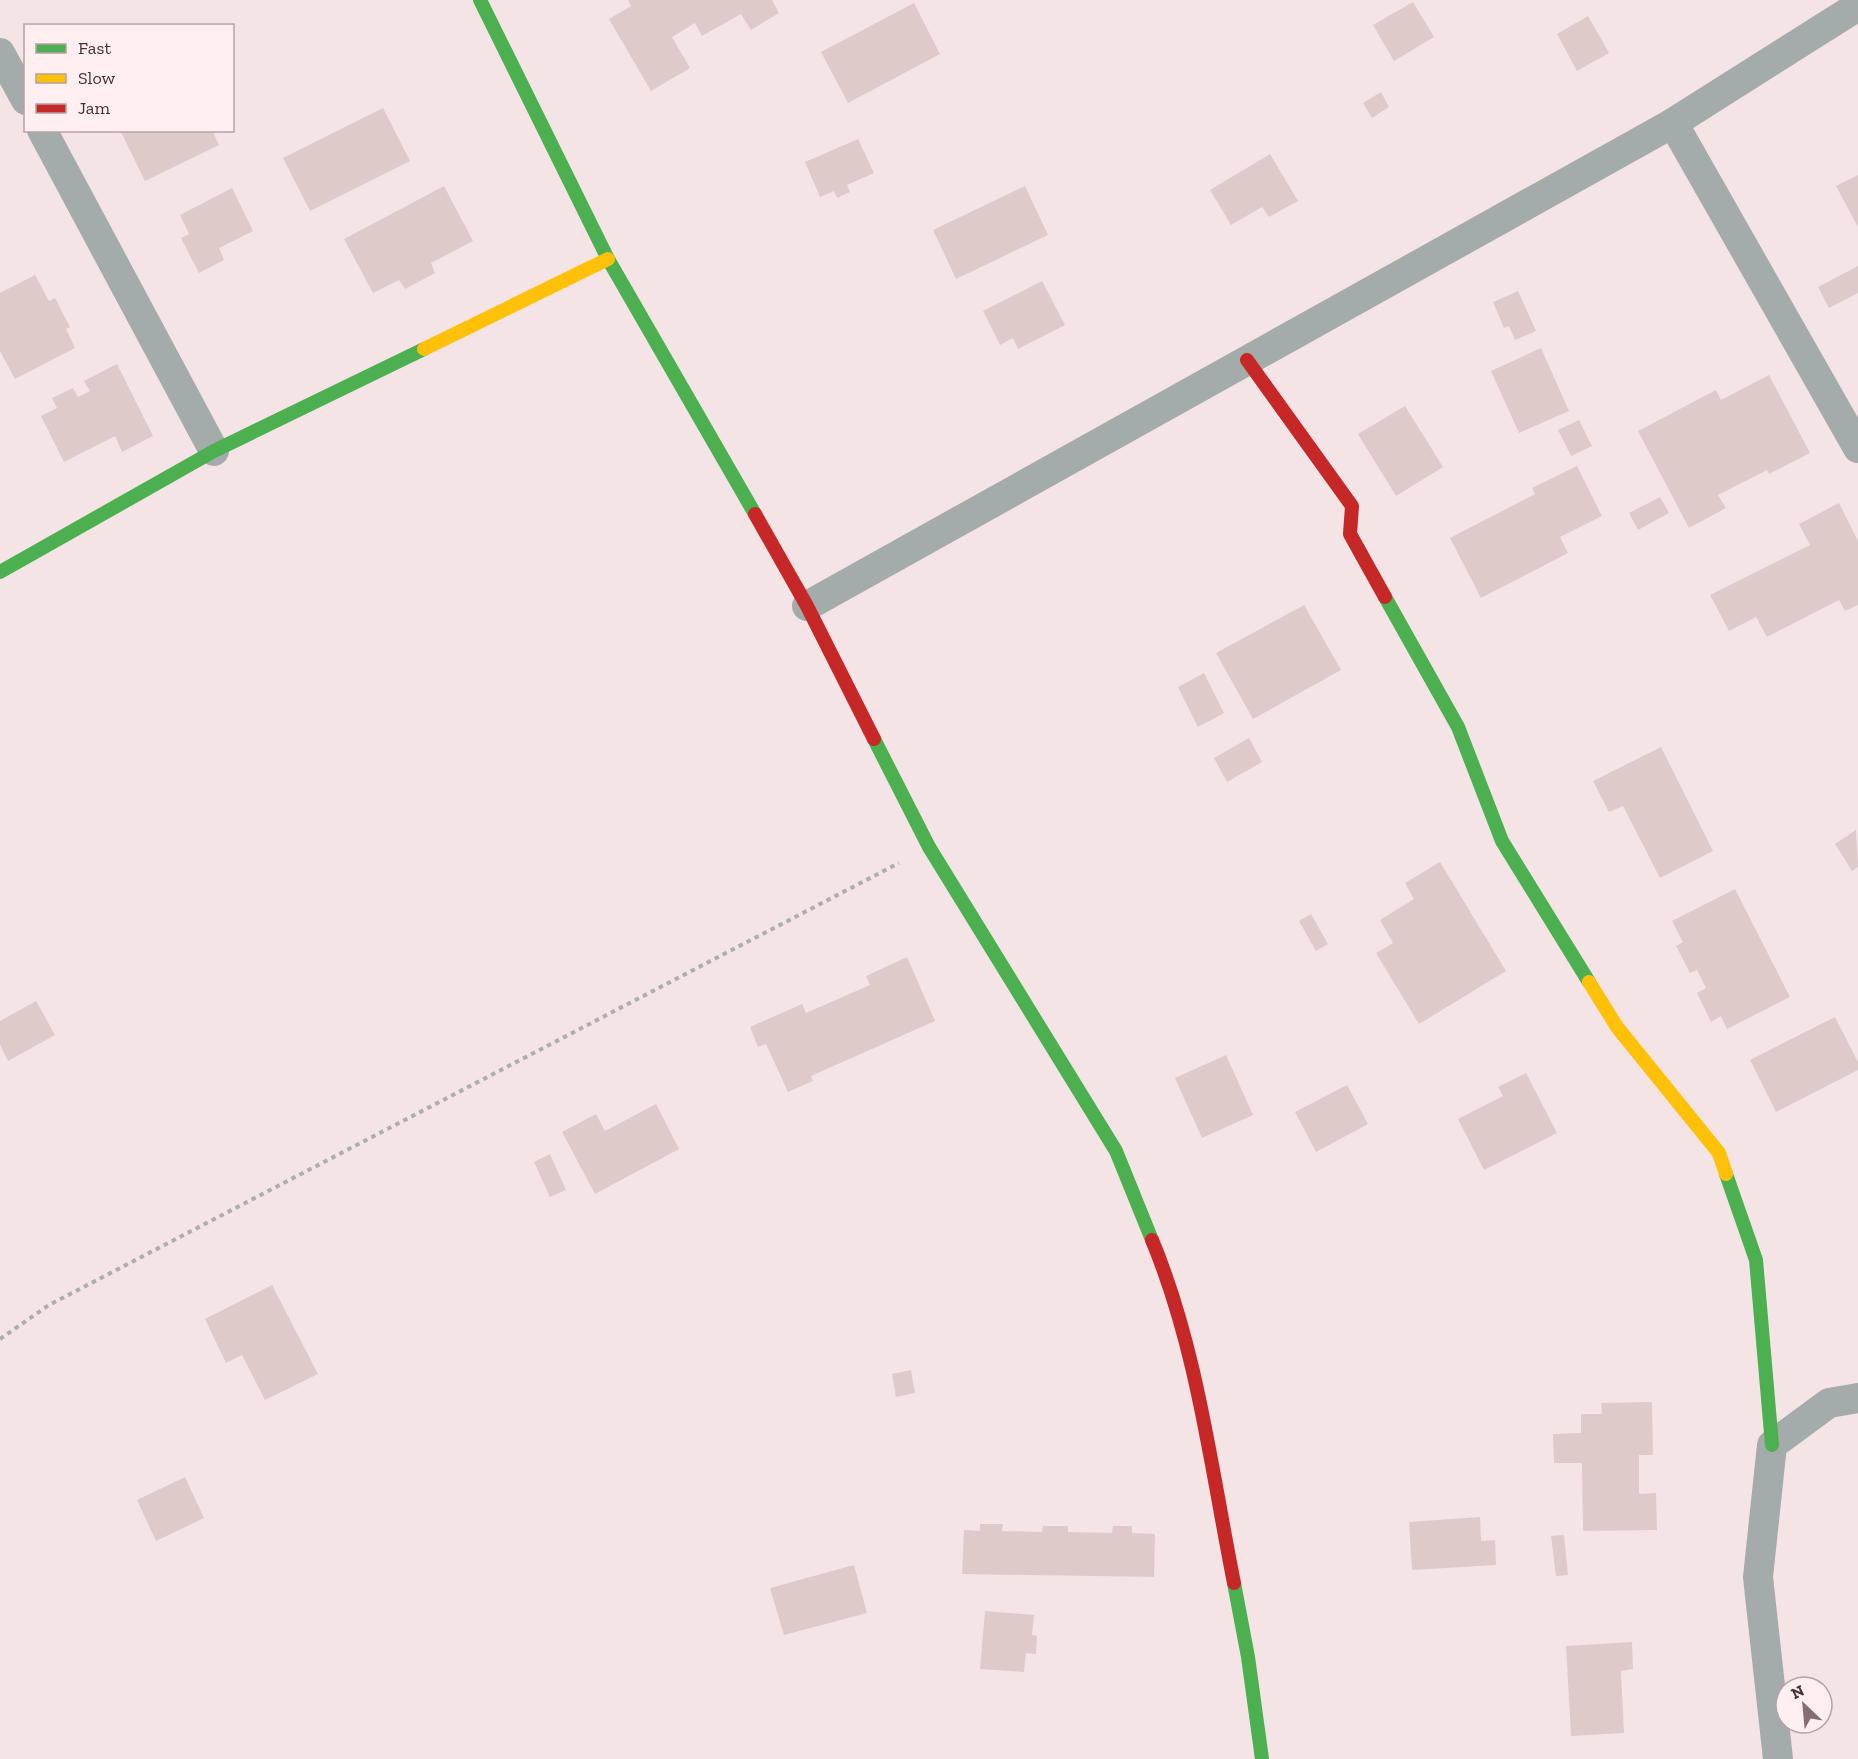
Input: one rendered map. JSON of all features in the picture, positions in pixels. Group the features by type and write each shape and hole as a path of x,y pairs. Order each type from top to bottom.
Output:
{"street":[{"path":"480,0 608,259 807,606 929,847 1116,1151 1161,1261 1194,1373 1248,1657 1262,1759"},
{"path":"807,606 1673,123 1858,6"},
{"path":"0,52 24,96"},
{"path":"1673,123 1858,448"},
{"path":"43,132 214,451"},
{"path":"0,572 214,451 608,259"},
{"path":"1247,360 1353,506 1350,534 1458,727 1502,841 1617,1027 1719,1154 1756,1260 1772,1445 1758,1577 1778,1759"},
{"path":"1772,1445 1828,1403 1858,1398"}],"path":[{"path":"0,1339 49,1305 929,847"}],"building":[{"path":"628,0 772,0 779,13 751,30 741,14 702,36 695,23 672,37 690,68 651,91 609,19 631,6"},
{"path":"1413,2 1434,37 1394,61 1373,25"},
{"path":"914,3 940,54 848,103 821,52"},
{"path":"1588,16 1609,53 1577,71 1557,34"},
{"path":"1381,92 1389,107 1372,118 1363,103"},
{"path":"383,108 410,161 310,211 283,158"},
{"path":"121,132 213,132 219,145 145,181"},
{"path":"858,139 874,173 847,185 850,192 837,198 834,191 820,197 805,162"},
{"path":"1270,154 1298,201 1269,217 1262,207 1231,225 1210,190"},
{"path":"1858,175 1858,227 1836,186"},
{"path":"444,186 473,241 431,263 435,273 405,289 399,280 373,293 344,239"},
{"path":"1025,186 1048,235 956,279 933,230"},
{"path":"232,188 253,231 219,248 224,260 199,273 181,238 189,234 180,215"},
{"path":"1858,266 1858,293 1829,308 1818,287"},
{"path":"35,275 49,301 55,298 70,327 66,329 75,348 15,379 0,351 0,293"},
{"path":"1042,281 1065,325 1018,349 1013,338 1000,345 983,311"},
{"path":"1518,291 1536,331 1515,340 1509,326 1504,328 1493,302"},
{"path":"1541,348 1569,411 1519,433 1491,371"},
{"path":"117,364 153,436 122,452 115,436 64,462 41,416 57,408 52,398 73,388 78,397 90,391 84,381"},
{"path":"1769,375 1810,453 1769,474 1767,470 1718,495 1726,508 1689,528 1638,431 1716,390 1721,400"},
{"path":"1405,406 1443,467 1396,496 1358,434"},
{"path":"1579,420 1592,446 1571,456 1558,430"},
{"path":"1577,466 1602,516 1560,537 1568,553 1481,598 1450,538 1535,494 1532,488"},
{"path":"1660,497 1669,513 1638,530 1629,513"},
{"path":"1839,503 1858,541 1858,605 1845,611 1839,600 1767,637 1756,617 1729,631 1710,595 1810,545 1799,524"},
{"path":"1304,605 1341,670 1253,719 1216,653"},
{"path":"1204,673 1224,713 1198,727 1178,687"},
{"path":"1249,738 1262,762 1227,782 1214,758"},
{"path":"1661,747 1713,851 1660,878 1623,806 1609,812 1593,781"},
{"path":"1856,830 1858,867 1852,871 1835,844"},
{"path":"1440,862 1506,971 1419,1024 1376,953 1393,943 1380,920 1414,899 1405,883"},
{"path":"1735,889 1790,997 1727,1029 1721,1016 1711,1022 1697,993 1706,988 1697,970 1690,973 1676,946 1683,942 1672,921"},
{"path":"1311,914 1328,944 1316,951 1299,921"},
{"path":"907,957 935,1021 811,1076 813,1081 788,1092 766,1044 758,1047 750,1027 802,1004 806,1013 870,985 866,976"},
{"path":"36,1001 55,1035 8,1061 0,1045 0,1021"},
{"path":"1835,1017 1858,1062 1858,1070 1776,1112 1750,1060"},
{"path":"1226,1055 1253,1115 1202,1138 1175,1078"},
{"path":"1526,1073 1557,1133 1484,1170 1458,1119 1503,1096 1498,1087"},
{"path":"1347,1085 1368,1124 1316,1152 1295,1112"},
{"path":"656,1104 679,1149 595,1194 562,1132 596,1114 605,1131"},
{"path":"550,1154 566,1190 550,1197 534,1162"},
{"path":"272,1285 318,1374 265,1400 242,1355 226,1363 205,1319"},
{"path":"911,1370 915,1393 896,1397 892,1374"},
{"path":"1652,1402 1653,1455 1639,1455 1639,1494 1656,1493 1657,1530 1583,1531 1582,1463 1554,1463 1553,1434 1581,1433 1581,1414 1602,1414 1601,1403"},
{"path":"185,1477 204,1518 156,1541 137,1500"},
{"path":"1480,1517 1481,1541 1495,1540 1496,1565 1412,1570 1409,1522"},
{"path":"980,1524 1003,1524 1002,1531 1042,1532 1043,1526 1068,1526 1068,1532 1112,1533 1113,1526 1132,1526 1132,1533 1155,1534 1154,1577 962,1574 964,1530 980,1531"},
{"path":"1564,1535 1568,1575 1556,1576 1551,1536"},
{"path":"854,1565 867,1613 784,1635 770,1588"},
{"path":"985,1611 1034,1615 1032,1635 1037,1636 1036,1654 1026,1653 1024,1672 980,1669"},
{"path":"1632,1642 1633,1669 1621,1671 1624,1733 1571,1736 1566,1646"}],"traffic: fast":[{"path":"480,0 608,259 755,514"},
{"path":"0,572 214,451 424,349"},
{"path":"1385,597 1458,727 1502,841 1589,982"},
{"path":"874,739 929,847 1116,1151 1152,1240"},
{"path":"1726,1174 1756,1260 1772,1445"},
{"path":"1234,1583 1248,1657 1262,1759"}],"traffic: slow":[{"path":"424,349 608,259"},
{"path":"1589,982 1617,1027 1719,1153 1726,1174"}],"traffic: jam":[{"path":"1247,360 1352,506 1350,534 1385,597"},
{"path":"755,514 807,606 874,739"},
{"path":"1152,1240 1168,1281 1192,1366 1234,1583"}]}
